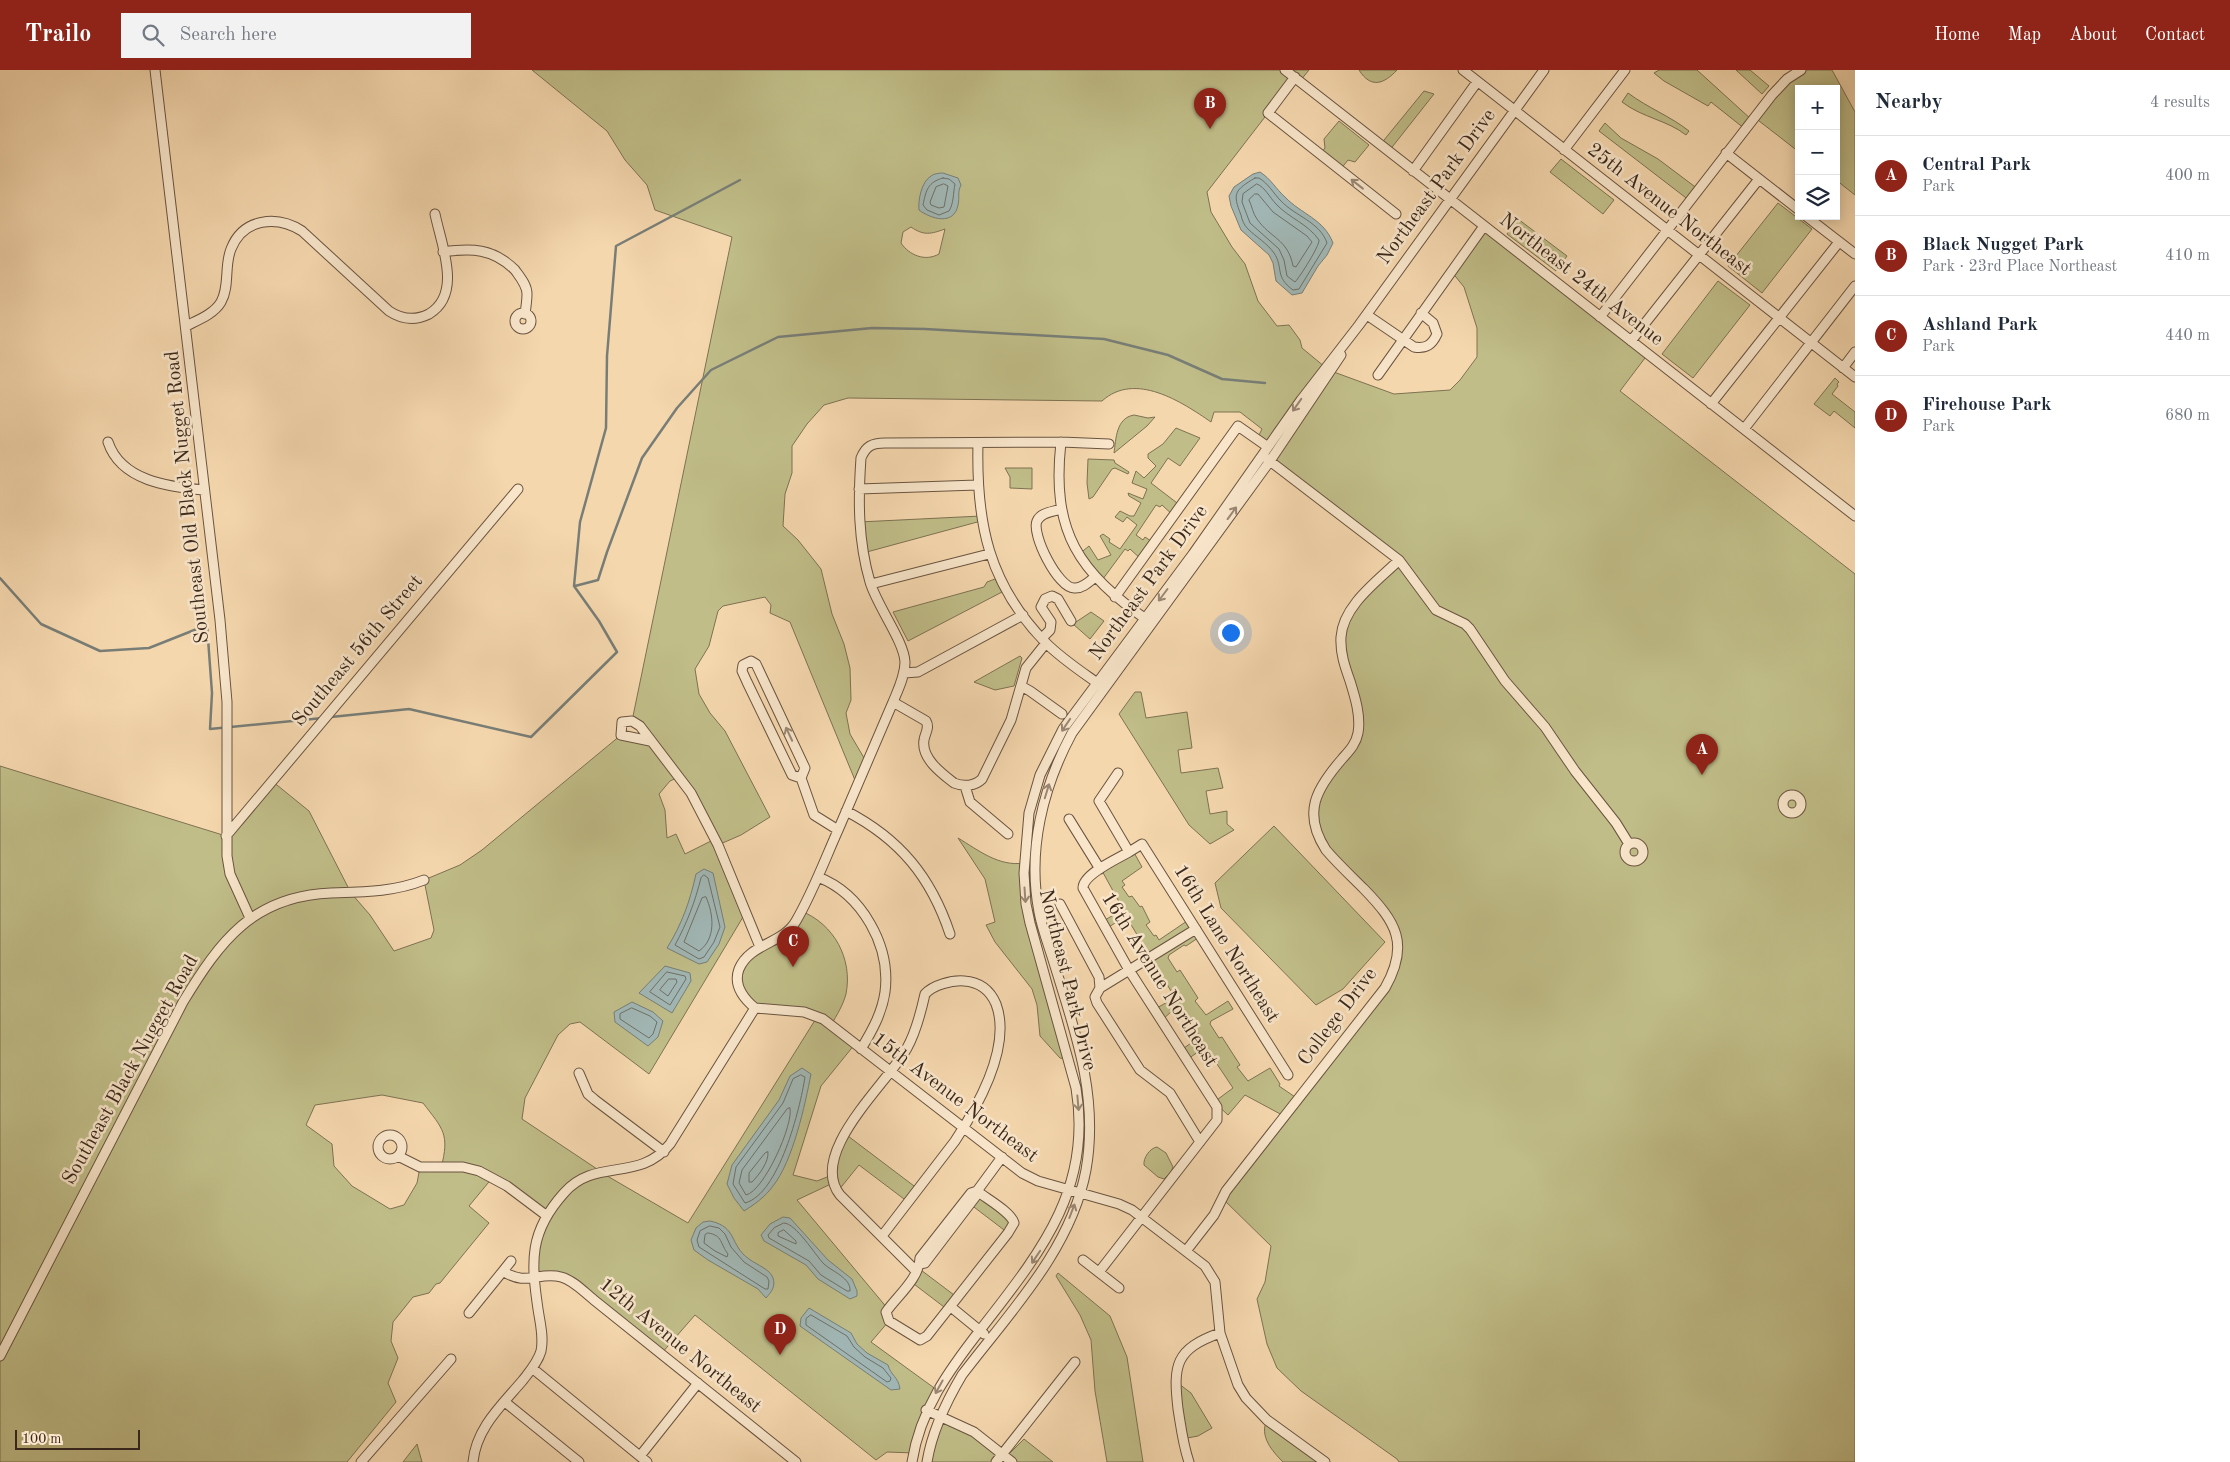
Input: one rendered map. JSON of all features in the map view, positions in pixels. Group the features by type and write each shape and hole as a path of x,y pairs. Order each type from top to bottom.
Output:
{"street":[{"name":"Southeast Old Black Nugget Road","path":"155,70 220,620 226,697 226,836 230,874 250,918"},
{"name":"Northeast 24th Avenue","path":"1286,70 1855,516"},
{"name":"25th Avenue Northeast","path":"1463,70 1855,377"},
{"name":"Northeast Park Drive","path":"1267,454 1301,400 1367,315 1544,70"},
{"path":"1564,150 1625,70"},
{"path":"1600,316 1772,95 1787,80 1802,70"},
{"path":"1295,77 1268,113 1396,214"},
{"path":"1413,171 1477,82"},
{"path":"1726,153 1795,207"},
{"path":"1632,341 1759,179"},
{"path":"186,326 208,315 220,304 224,294 231,249 240,235 263,221 280,221 302,231 389,311 405,318 425,316 441,303 448,283 435,214"},
{"path":"1811,220 1855,254"},
{"path":"1378,375 1484,226"},
{"path":"1711,404 1839,242"},
{"path":"443,252 480,250 494,254 506,262 524,284 527,293 525,314"},
{"path":"1744,429 1855,286"},
{"path":"1367,315 1402,340 1414,347 1423,348 1431,344 1437,334 1433,323 1421,313"},
{"name":"Northeast Park Drive","path":"912,1462 926,1410 952,1365 980,1331 1044,1244 1069,1189 1075,1169 1078,1144 1078,1102 1065,1044 1028,914 1024,873 1024,849 1028,813 1047,760 1063,729 1100,686 1148,621 1267,454 1331,371 1359,325"},
{"path":"1843,368 1855,352"},
{"path":"1116,597 1238,426 1267,454 1399,560 1436,610 1465,624 1470,629 1505,680 1545,727 1575,771 1616,823 1629,844"},
{"path":"108,442 115,458 148,479 161,485 204,490"},
{"path":"1061,442 1058,482 1061,509 1078,555 1095,577 1116,597 1148,621"},
{"path":"473,1462 474,1452 482,1429 538,1360 542,1344 534,1279 535,1246 547,1216 564,1192 580,1179 590,1174 638,1167 650,1162 664,1152 755,1008 742,995 738,985 737,977 744,961 760,947 790,930 796,923 818,877 893,702 904,673 904,654 871,584 861,539 859,489 861,458 866,449 874,443 1061,442 1109,444"},
{"path":"978,443 977,484 980,516 989,554 998,574 1023,615 1044,641 1100,686"},
{"path":"859,489 977,484"},
{"name":"Southeast 56th Street","path":"226,836 518,489"},
{"path":"1061,509 1041,515 1037,520 1037,534 1047,559 1066,586 1080,587 1095,577"},
{"path":"871,584 989,554"},
{"name":"College Drive","path":"1186,1251 1214,1214 1226,1191 1385,988 1392,975 1398,944 1391,921 1381,907 1326,850 1320,841 1314,817 1315,805 1321,784 1356,742 1359,726 1355,696 1342,658 1341,635 1352,609 1399,560"},
{"path":"893,702 926,721 928,728 924,747 927,758 954,783 966,786 979,782 1012,720 1028,664 1050,630 1051,622 1041,607 1045,599 1052,596 1058,599 1071,621"},
{"path":"904,673 918,672 1023,615"},
{"path":"800,778 792,775 747,682 742,671 743,665 746,662 751,661 756,664 805,768 800,778 814,815 838,830"},
{"path":"1021,686 1062,714"},
{"name":"Northeast Park Drive","path":"927,1462 941,1416 962,1375 1043,1268 1066,1228 1086,1171 1090,1134 1086,1072 1039,912 1035,867 1040,818 1055,768 1072,733 1100,686"},
{"path":"650,741 691,794 710,830 760,947"},
{"path":"1118,773 1100,801 1129,852"},
{"path":"966,786 970,802 1008,834"},
{"path":"846,811 868,822 906,854 917,867 941,908 950,934"},
{"path":"1069,819 1100,869"},
{"name":"16th Lane Northeast","path":"1129,852 1142,844 1288,1076"},
{"name":"16th Avenue Northeast","path":"1129,852 1084,880 1083,888 1129,970 1217,1107 1217,1120 1200,1142"},
{"path":"818,877 841,890 861,909 883,953 886,977 885,994 875,1026 861,1049"},
{"name":"Southeast Black Nugget Road","path":"0,1356 183,1002 210,958 237,928 250,918 298,897 317,894 388,890 424,880"},
{"path":"1060,904 1099,978 1100,988"},
{"path":"1099,1272 1200,1142 1170,1093 1140,1070 1095,997 1100,988 1196,929"},
{"path":"882,1236 964,1128 994,1065 1000,1040 998,1010 993,997 975,982 962,980 930,988 925,994 908,1047 846,1129 832,1168 833,1182 840,1194 882,1236 917,1267"},
{"name":"15th Avenue Northeast","path":"755,1008 804,1012 823,1019 1030,1178 1118,1204 1142,1217 1205,1266 1213,1276 1220,1333 1238,1385 1246,1398 1267,1420 1325,1462"},
{"path":"579,1073 588,1094 664,1152"},
{"path":"398,1156 420,1167 462,1167 479,1171 507,1186 547,1216"},
{"path":"977,1191 992,1204 1011,1215 1014,1223 951,1307 924,1339 916,1338 889,1322 886,1312 912,1279 920,1258 971,1193 977,1191 1002,1157"},
{"path":"1083,1260 1119,1288"},
{"path":"469,1313 511,1261"},
{"name":"12th Avenue Northeast","path":"503,1271 515,1278 534,1279 554,1276 568,1280 796,1462"},
{"path":"951,1307 990,1339"},
{"path":"1189,1462 1184,1447 1175,1374 1179,1362 1190,1348 1203,1339 1220,1333"},
{"path":"361,1462 451,1359"},
{"path":"999,1458 1074,1362"},
{"path":"532,1368 644,1459 698,1383"},
{"path":"505,1402 579,1462"},
{"path":"926,1410 974,1432 999,1458 1012,1462"}],"shaded area":[{"path":"532,70 1309,70 1300,81 1295,78 1207,192 1211,212 1232,247 1245,264 1258,301 1277,326 1289,325 1300,340 1302,348 1325,367 1268,447 1257,439 1262,429 1240,412 1214,412 1211,422 1172,399 1143,389 1115,392 1102,401 848,398 824,405 807,424 792,446 792,473 785,494 783,526 798,540 821,569 832,614 844,644 850,668 851,700 846,713 850,734 867,763 857,785 790,622 770,613 771,605 765,597 723,606 718,611 709,646 695,669 699,694 710,713 725,731 770,817 741,835 718,845 746,912 649,1074 580,1022 570,1024 558,1035 525,1098 522,1119 609,1177 688,1223 817,1017 755,1008 738,985 744,961 780,938 801,911 823,925 839,944 847,968 846,994 842,1006 831,1025 855,1044 821,1086 793,1175 817,1181 832,1175 844,1133 918,1189 908,1202 859,1165 838,1191 833,1183 797,1200 888,1309 889,1321 871,1342 937,1390 914,1453 887,1452 876,1460 695,1315 661,1354 569,1280 534,1279 533,1265 547,1216 493,1177 469,1206 489,1223 440,1283 436,1284 429,1293 413,1297 393,1322 391,1341 398,1358 388,1383 396,1402 347,1462 0,1462 0,766 226,836 272,781 309,811 351,893 370,915 394,951 431,938 434,930 424,880 460,865 482,850 621,735 649,741 632,721 732,237 655,210 647,185 625,160 607,131","holes":["911,227 920,232 928,233 945,229 939,254 923,257 908,251 901,243 903,232","679,777 715,839 685,854 676,834 667,838 665,810 659,794 670,781","382,1095 423,1103 436,1119 445,1139 441,1168 420,1167 417,1183 404,1205 390,1209 352,1186 334,1166 332,1144 306,1125 315,1105"]},
{"path":"1359,70 1397,70 1387,79 1373,82 1368,80"},
{"path":"1659,70 1697,70 1752,120 1745,129 1711,102 1708,106 1664,81 1654,73"},
{"path":"1736,70 1750,70 1769,86 1762,94"},
{"path":"1801,70 1832,70 1855,112 1855,195 1840,183 1840,85 1795,85 1795,149 1754,117"},
{"path":"1424,91 1434,94 1389,151 1380,145"},
{"path":"1628,93 1689,131 1686,135 1630,107 1622,102"},
{"path":"1339,121 1369,145 1355,162 1348,160 1340,170 1320,154 1325,148 1324,139"},
{"path":"1605,123 1621,138 1658,159 1698,189 1690,201 1599,131"},
{"path":"1561,159 1614,200 1603,214 1550,172"},
{"path":"1778,203 1795,216 1795,220 1800,220 1812,229 1762,293 1728,266"},
{"path":"1518,219 1567,256 1556,271 1507,234"},
{"path":"1484,226 1648,354 1620,391 1855,574 1855,1462 1399,1462 1301,1391 1277,1368 1267,1344 1257,1299 1265,1282 1271,1246 1222,1198 1284,1116 1245,1095 1228,1115 1214,1102 1233,1088 1207,1049 1203,1051 1202,1049 1188,1059 1181,1050 1200,1037 1181,1007 1172,1011 1162,1020 1155,1009 1171,1000 1174,996 1127,918 1121,919 1106,929 1102,922 1123,909 1101,869 1132,849 1142,867 1122,881 1125,885 1122,887 1129,897 1132,896 1140,907 1142,906 1150,922 1146,925 1159,940 1190,919 1201,936 1169,955 1168,958 1177,972 1180,970 1198,998 1195,1001 1206,1015 1228,1001 1233,1009 1211,1021 1210,1024 1219,1038 1222,1037 1240,1065 1237,1067 1248,1081 1270,1068 1280,1084 1279,1086 1298,1099 1385,988 1396,962 1391,921 1326,850 1317,832 1317,795 1356,742 1359,726 1342,657 1348,616 1399,560 1270,461 1331,371 1394,394 1450,390 1460,380 1477,357 1477,328 1464,287 1451,271"},
{"path":"1718,281 1750,305 1693,378 1662,354"},
{"path":"1835,378 1839,382 1832,394 1855,412 1855,428 1834,411 1830,416 1814,404"},
{"path":"1134,415 1148,418 1155,417 1114,453 1116,436 1120,425 1128,417"},
{"path":"1176,428 1200,438 1180,466 1168,458 1151,483 1181,506 1174,516 1162,505 1160,507 1156,505 1136,535 1143,540 1145,537 1154,543 1142,560 1130,549 1128,551 1125,549 1100,583 1078,555 1089,546 1098,560 1111,555 1100,536 1103,534 1110,539 1109,542 1120,549 1137,525 1127,517 1123,522 1115,517 1120,511 1134,516 1141,503 1129,496 1128,493 1143,499 1147,489 1132,483 1136,471 1144,478 1156,466 1148,458 1148,454 1163,444"},
{"path":"1088,459 1114,460 1115,463 1129,472 1128,474 1115,468 1112,469 1093,497 1089,499 1087,483"},
{"path":"1005,468 1032,468 1032,489 1010,488 1010,477"},
{"path":"981,516 981,521 863,553 859,522"},
{"path":"995,579 1002,592 908,641 893,612 984,587 987,582"},
{"path":"1091,612 1104,621 1090,639 1073,624"},
{"path":"1020,656 1022,658 1014,686 995,690 974,682"},
{"path":"1135,692 1141,692 1146,718 1187,712 1192,748 1178,750 1181,773 1218,768 1223,788 1206,791 1210,814 1227,811 1227,824 1234,830 1210,844 1189,825 1119,714"},
{"path":"1274,826 1385,942 1343,989 1316,1005 1221,908 1215,883"},
{"path":"958,838 997,860 1015,864 1024,863 1026,904 1069,1060 1060,1058 1040,1036 1037,1005 1032,989 995,942 986,925 995,922 985,879"},
{"path":"1157,1147 1166,1153 1173,1167 1164,1179 1158,1177 1144,1165 1148,1154"},
{"path":"977,1191 1011,1215 1008,1233 970,1204"},
{"path":"917,1267 958,1298 948,1310 910,1281"},
{"path":"1058,1273 1110,1316 1127,1357 1143,1462 1107,1462 1095,1391 1091,1340 1080,1315 1056,1276"},
{"path":"1179,1384 1191,1393 1212,1428 1198,1436 1182,1439"},
{"path":"941,1416 1006,1457 1024,1439 1053,1462 927,1462"},
{"path":"1267,1420 1325,1462 1283,1462 1268,1443 1265,1432"},
{"path":"417,1444 422,1462 403,1462"}],"water":[{"path":"1260,172 1291,203 1318,222 1333,243 1302,293 1292,295 1276,281 1273,263 1269,255 1241,230 1231,206 1229,196 1234,187 1253,174"},
{"path":"943,173 958,178 961,185 956,212 952,216 941,219 924,213 919,210 919,206 921,192 925,183 932,175"},
{"path":"704,869 713,873 725,927 719,944 707,962 699,964 667,948 685,912 696,874"},
{"path":"665,966 690,973 691,981 672,1013 639,993"},
{"path":"632,1002 653,1012 663,1021 658,1037 648,1046 615,1022 614,1012"},
{"path":"802,1068 811,1074 797,1132 787,1162 770,1190 744,1211 734,1198 727,1184 732,1165 779,1100 790,1076"},
{"path":"783,1217 790,1218 828,1260 852,1279 857,1296 850,1299 818,1279 806,1265 764,1241 761,1235 770,1224"},
{"path":"710,1221 725,1228 743,1254 771,1275 774,1281 773,1287 766,1298 758,1289 694,1250 691,1240 696,1228 703,1222"},
{"path":"809,1308 851,1333 857,1344 867,1353 888,1365 898,1381 900,1389 891,1390 800,1326 801,1318"}],"waterway":[{"path":"331,717 409,709 531,737 617,652 599,621 574,586 580,522 606,428 607,356 616,246 740,180"},
{"path":"575,586 598,580 642,458 677,408 711,370 778,337 872,328 925,329 1104,339 1168,355 1222,379 1265,383"},
{"path":"0,578 41,624 100,651 149,648 207,625 212,693 210,729 323,718"}],"place":[{"name":"Black Nugget Park","path":"1210,129"},
{"name":"Central Park","path":"1702,775"},
{"name":"Ashland Park","path":"793,967"},
{"name":"Firehouse Park","path":"780,1355"}]}
